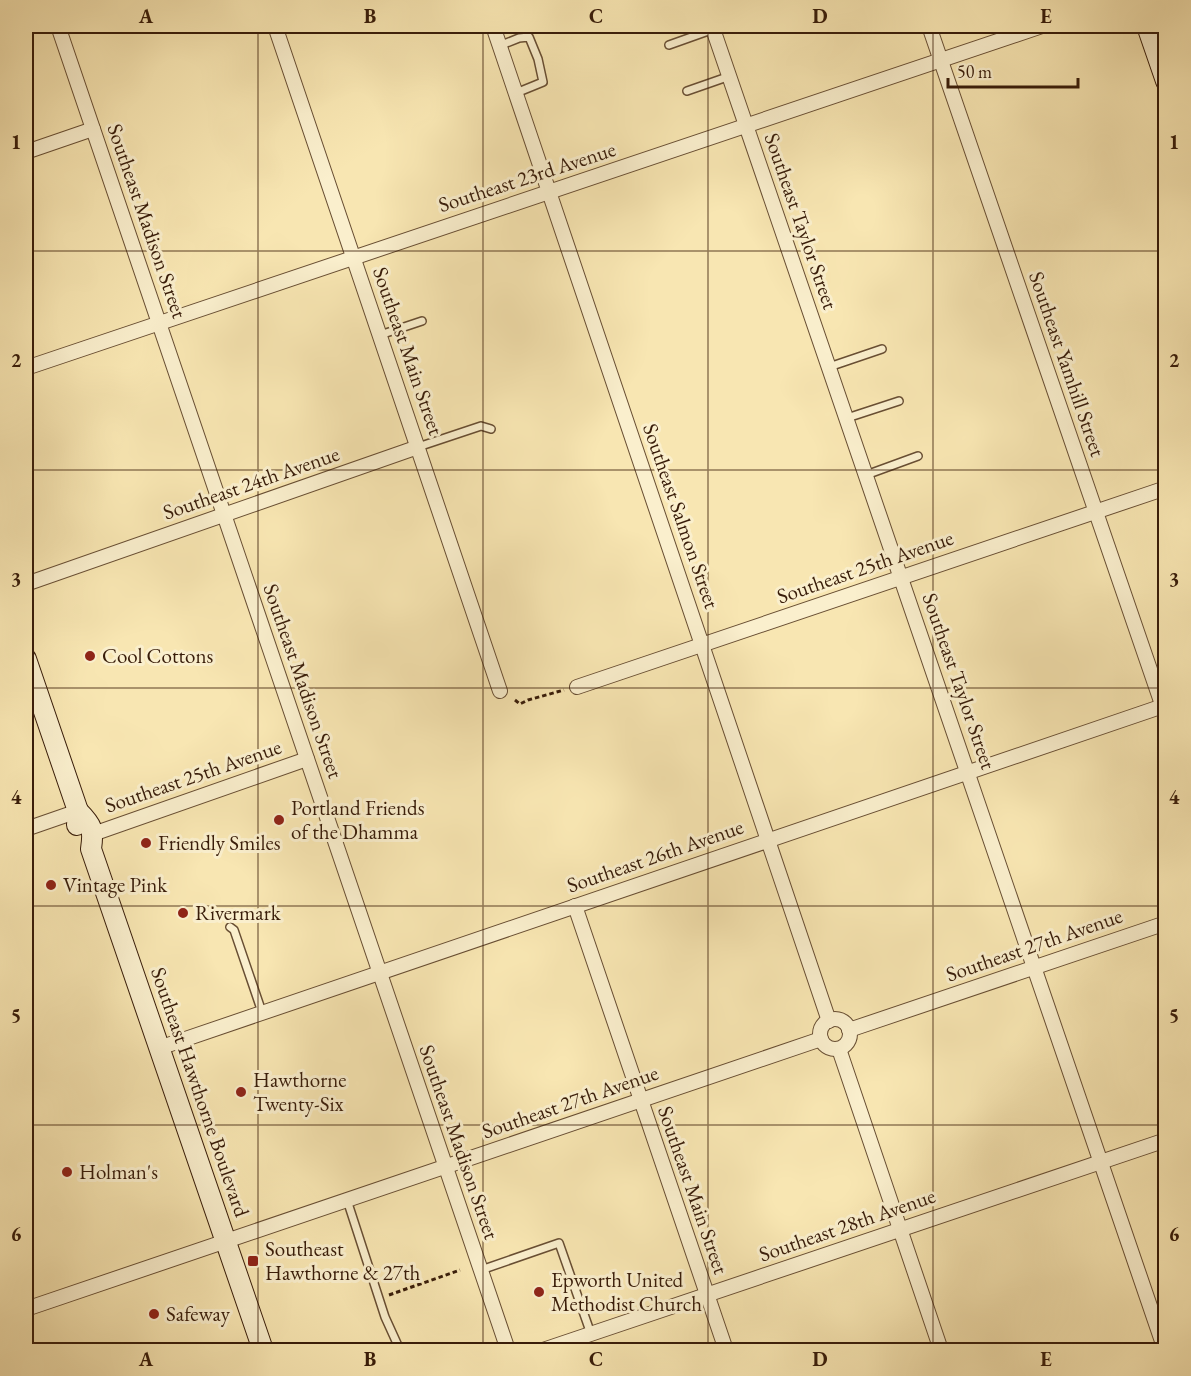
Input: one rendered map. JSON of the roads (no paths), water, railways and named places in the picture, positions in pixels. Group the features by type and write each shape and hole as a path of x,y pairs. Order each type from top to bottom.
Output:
{"main road":[{"path":"1147,26 1166,81"},
{"name":"Southeast Hawthorne Boulevard","path":"26,659 78,811 89,822 92,842 159,1048 263,1350"}],"street":[{"name":"Southeast Madison Street","path":"58,26 508,1350"},
{"name":"Southeast Main Street","path":"275,26 500,691"},
{"name":"Southeast Salmon Street","path":"493,26 829,1021"},
{"name":"Southeast Yamhill Street","path":"929,26 1164,709"},
{"name":"Southeast 23rd Avenue","path":"26,368 1042,26"},
{"name":"Southeast Taylor Street","path":"713,27 1165,1350"},
{"path":"26,152 93,129"},
{"name":"Southeast 24th Avenue","path":"26,584 418,447"},
{"name":"Southeast 25th Avenue","path":"578,687 900,576 1166,488"},
{"name":"Southeast 26th Avenue","path":"159,1048 768,839 1164,709"},
{"name":"Southeast 25th Avenue","path":"92,842 307,759"},
{"name":"Southeast 25th Avenue","path":"26,829 78,811"},
{"name":"Southeast Main Street","path":"575,906 726,1350"},
{"name":"Southeast 27th Avenue","path":"849,1030 1166,923"},
{"path":"839,1020 849,1030 849,1039 839,1049 830,1048 821,1039 821,1030 829,1021 839,1020"},
{"name":"Southeast 27th Avenue","path":"26,1309 821,1039"},
{"path":"839,1049 941,1350"},
{"name":"Southeast 28th Avenue","path":"543,1350 1166,1140"}],"lane":[{"path":"669,45 713,27"},
{"path":"499,46 519,38 530,37 538,59 543,82 516,93"},
{"path":"687,91 730,76"},
{"path":"380,335 422,321"},
{"path":"829,367 882,349"},
{"path":"847,418 899,401"},
{"name":"Southeast 24th Avenue","path":"418,447 481,426 491,429"},
{"path":"866,475 918,456"},
{"path":"230,927 234,930 262,1012"},
{"path":"347,1200 379,1298 400,1350"},
{"path":"481,1270 559,1243 591,1334"}],"place":[{"name":"Cool Cottons","path":"90,656"},
{"name":"Portland Friends of the Dhamma","path":"279,820"},
{"name":"Friendly Smiles","path":"146,843"},
{"name":"Vintage Pink","path":"51,885"},
{"name":"Rivermark","path":"183,913"},
{"name":"Hawthorne Twenty-Six","path":"241,1092"},
{"name":"Holman's","path":"67,1172"},
{"name":"Southeast Hawthorne & 27th","path":"253,1261"},
{"name":"Epworth United Methodist Church","path":"539,1292"},
{"name":"Safeway","path":"154,1314"}]}
